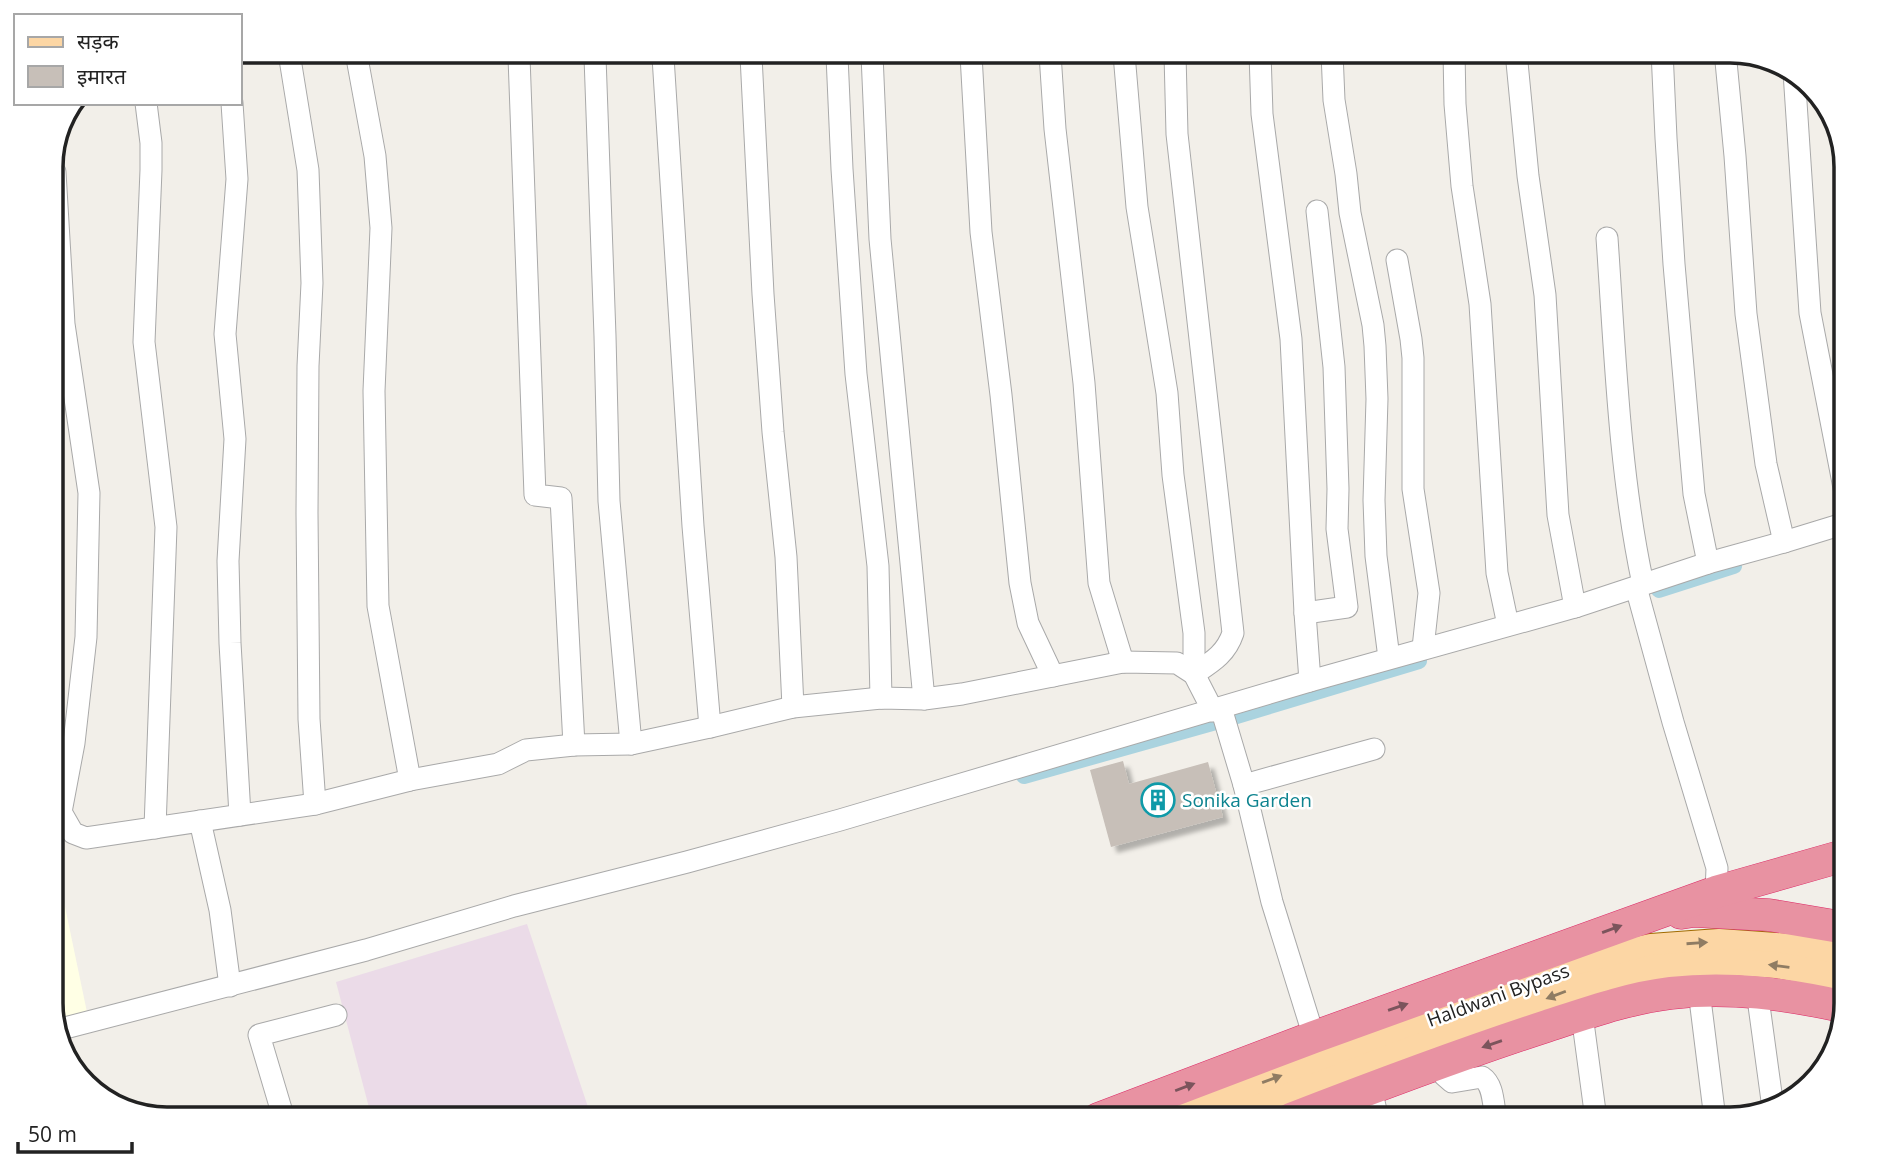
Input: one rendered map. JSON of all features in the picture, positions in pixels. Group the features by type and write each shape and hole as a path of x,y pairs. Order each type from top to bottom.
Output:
{"highway":[{"path":"1130,1107 1314,1037 1716,892 1834,858"},
{"path":"1785,872 1785,918"},
{"path":"1645,918 1693,911 1769,915 1834,926"},
{"path":"1336,1107 1371,1089 1439,1062 1634,1000 1669,993 1730,989 1797,996 1834,1004"}],"main road":[{"name":"Haldwani Bypass","path":"1194,1107 1531,981 1615,955 1651,947 1719,942 1807,948 1834,954"},
{"name":"Haldwani Bypass","path":"1261,1107 1566,991 1653,968 1730,962 1776,965 1834,976"}],"street":[{"path":"291,63 308,170 311,271 307,513 309,719 315,804"},
{"path":"358,63 375,156 381,228 374,391 378,606 410,780"},
{"path":"519,63 535,495 561,498 574,745"},
{"path":"595,63 608,501 631,744"},
{"path":"663,63 693,526 710,727"},
{"path":"751,63 763,294 786,557 793,707"},
{"path":"837,63 856,374 878,566 881,698"},
{"path":"872,63 880,239 924,699"},
{"path":"971,63 981,232 1020,583 1028,623 1053,676"},
{"path":"1051,63 1055,129 1083,383 1098,583 1123,662"},
{"path":"1125,63 1137,206 1167,393 1173,475 1194,633 1194,674"},
{"path":"1175,63 1177,134 1233,633 1229,646 1215,660 1194,674"},
{"path":"1260,63 1262,114 1291,339 1310,681"},
{"path":"1332,63 1334,100 1350,213 1376,346 1375,528 1377,568 1389,658"},
{"path":"1454,63 1462,186 1480,303 1497,573 1508,625"},
{"path":"1517,63 1528,176 1545,295 1558,515 1575,607"},
{"path":"1663,63 1674,264 1694,494 1708,563"},
{"path":"1726,63 1746,314 1766,464 1784,542"},
{"path":"1795,87 1810,313 1834,436"},
{"path":"146,105 151,170 144,342 166,527 155,828"},
{"path":"232,105 237,179 225,334 235,439 228,561 240,815"},
{"path":"1305,613 1347,607 1337,529 1334,367 1317,211"},
{"path":"1607,238 1618,401 1639,591 1673,722 1717,868 1716,892"},
{"path":"1397,260 1413,358 1414,496 1429,593 1423,648"},
{"path":"63,307 89,493 86,636 74,743 63,782"},
{"path":"66,1028 366,950 514,906 687,862 1221,714 1310,681 1639,591 1708,563 1834,527"},
{"path":"63,818 73,833 86,838 315,804 410,780 498,764 526,750 574,745 631,744 793,707 881,698 924,699 962,694 1123,662 1177,663 1194,674 1221,714 1244,785 1272,902 1314,1037"},
{"path":"1244,785 1374,749"},
{"path":"200,821 220,910 230,986"},
{"path":"1699,991 1713,1107"},
{"path":"1757,992 1772,1098"},
{"path":"281,1107 259,1035 336,1015"},
{"path":"1582,1015 1594,1107"},
{"path":"1439,1062 1444,1075 1452,1082 1482,1077 1486,1079 1490,1085 1494,1107"},
{"path":"1371,1089 1375,1107"}],"shaded area":[{"path":"63,897 88,1017 65,1023"},
{"path":"527,924 588,1107 369,1107 336,982"}],"building":[{"name":"Sonika Garden","path":"1123,761 1129,784 1208,762 1223,817 1111,847 1090,770"}],"waterway":[{"path":"1659,590 1734,566"},
{"path":"1024,776 1419,661"}],"place":[{"name":"Sonika Garden","path":"1158,800"}]}
